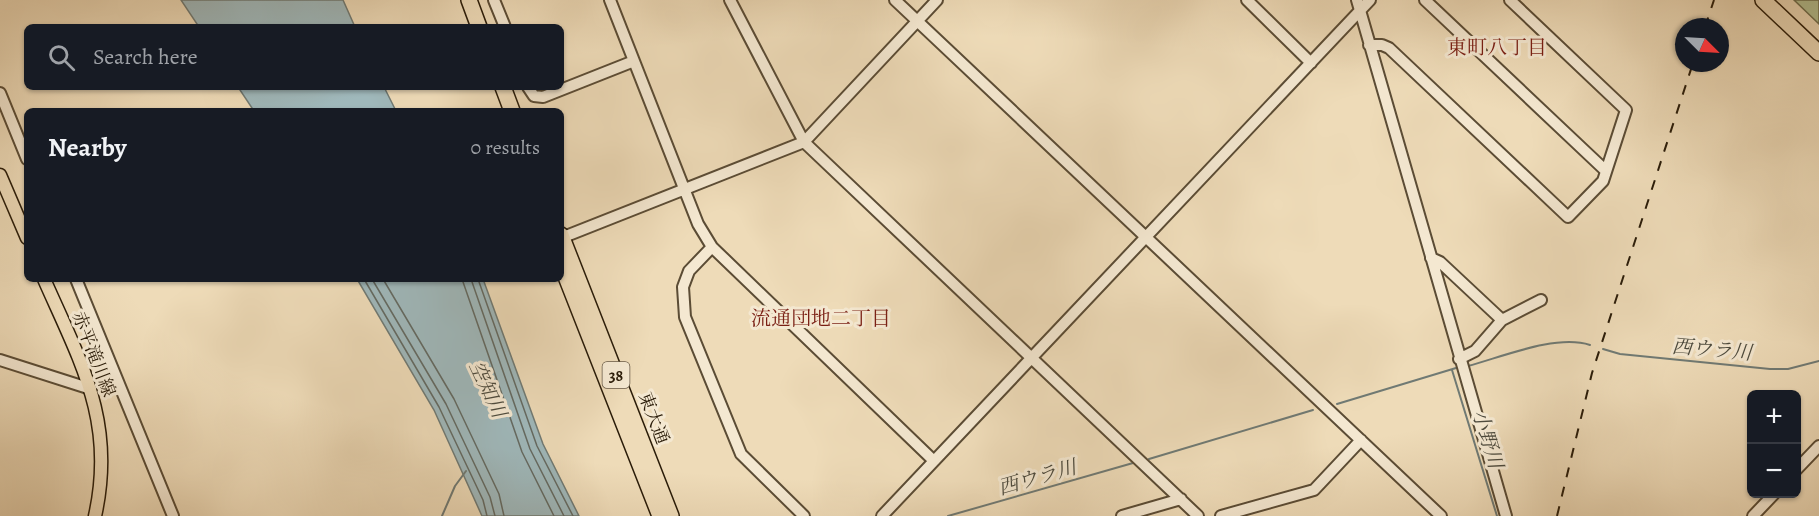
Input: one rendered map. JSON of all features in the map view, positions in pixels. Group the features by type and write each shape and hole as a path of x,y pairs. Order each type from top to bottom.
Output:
{"highway":[{"path":"458,0 467,24"},
{"path":"469,0 478,24"},
{"path":"1763,0 1819,53"},
{"path":"1779,0 1819,39"},
{"path":"493,90 500,108"},
{"path":"504,90 511,108"},
{"name":"東大通","path":"564,245 671,516"},
{"name":"東大通","path":"564,272 660,516"}],"main road":[{"path":"0,175 24,231"},
{"name":"赤平滝川線","path":"45,282 91,389 102,448 103,469 95,516"}],"street":[{"path":"494,0 504,24"},
{"path":"610,0 698,224 712,247 934,461"},
{"path":"730,0 804,142 1198,516"},
{"path":"895,0 1441,516"},
{"path":"564,236 804,142 937,0"},
{"path":"1247,0 1311,63"},
{"path":"1357,0 1506,516"},
{"path":"882,516 1370,0"},
{"path":"1425,0 1606,171"},
{"path":"1369,45 1389,48 1568,218 1603,181 1626,110 1510,0"},
{"path":"564,88 634,61"},
{"path":"530,90 534,96 543,96 559,90"},
{"path":"0,93 24,152"},
{"path":"712,247 689,271 683,287 685,317 741,454 804,516"},
{"path":"1431,258 1440,262 1502,320"},
{"path":"77,282 173,516"},
{"path":"1460,359 1475,351 1502,320 1541,300"},
{"path":"0,360 91,389"},
{"path":"1221,516 1314,490 1361,440"},
{"path":"1801,466 1819,446"},
{"path":"1753,516 1770,498"},
{"path":"1122,516 1181,499"}],"green space":[{"path":"1794,0 1819,0 1819,24"}],"water":[{"path":"181,0 343,0 354,24 197,24"},
{"path":"240,90 386,90 394,108 252,108"},
{"name":"空知川","path":"359,282 484,282 543,444 579,516 482,516 434,410"}],"waterway":[{"name":"西ウラ川","path":"1468,366 1545,344 1576,342 1590,345"},
{"name":"西ウラ川","path":"1603,349 1620,354 1770,369 1788,369 1819,361"},
{"name":"西ウラ川","path":"1337,404 1456,368"},
{"name":"小野川","path":"1452,370 1497,516"},
{"name":"西ウラ川","path":"1149,459 1313,410"},
{"name":"西ウラ川","path":"948,516 1133,463"},
{"path":"442,516 455,486 466,471"}],"railway":[{"path":"1708,18 1714,0"},
{"path":"1557,516 1592,373 1690,72"}],"district":[{"name":"東町八丁目","path":"1497,47"},
{"name":"流通団地二丁目","path":"821,318"}]}
